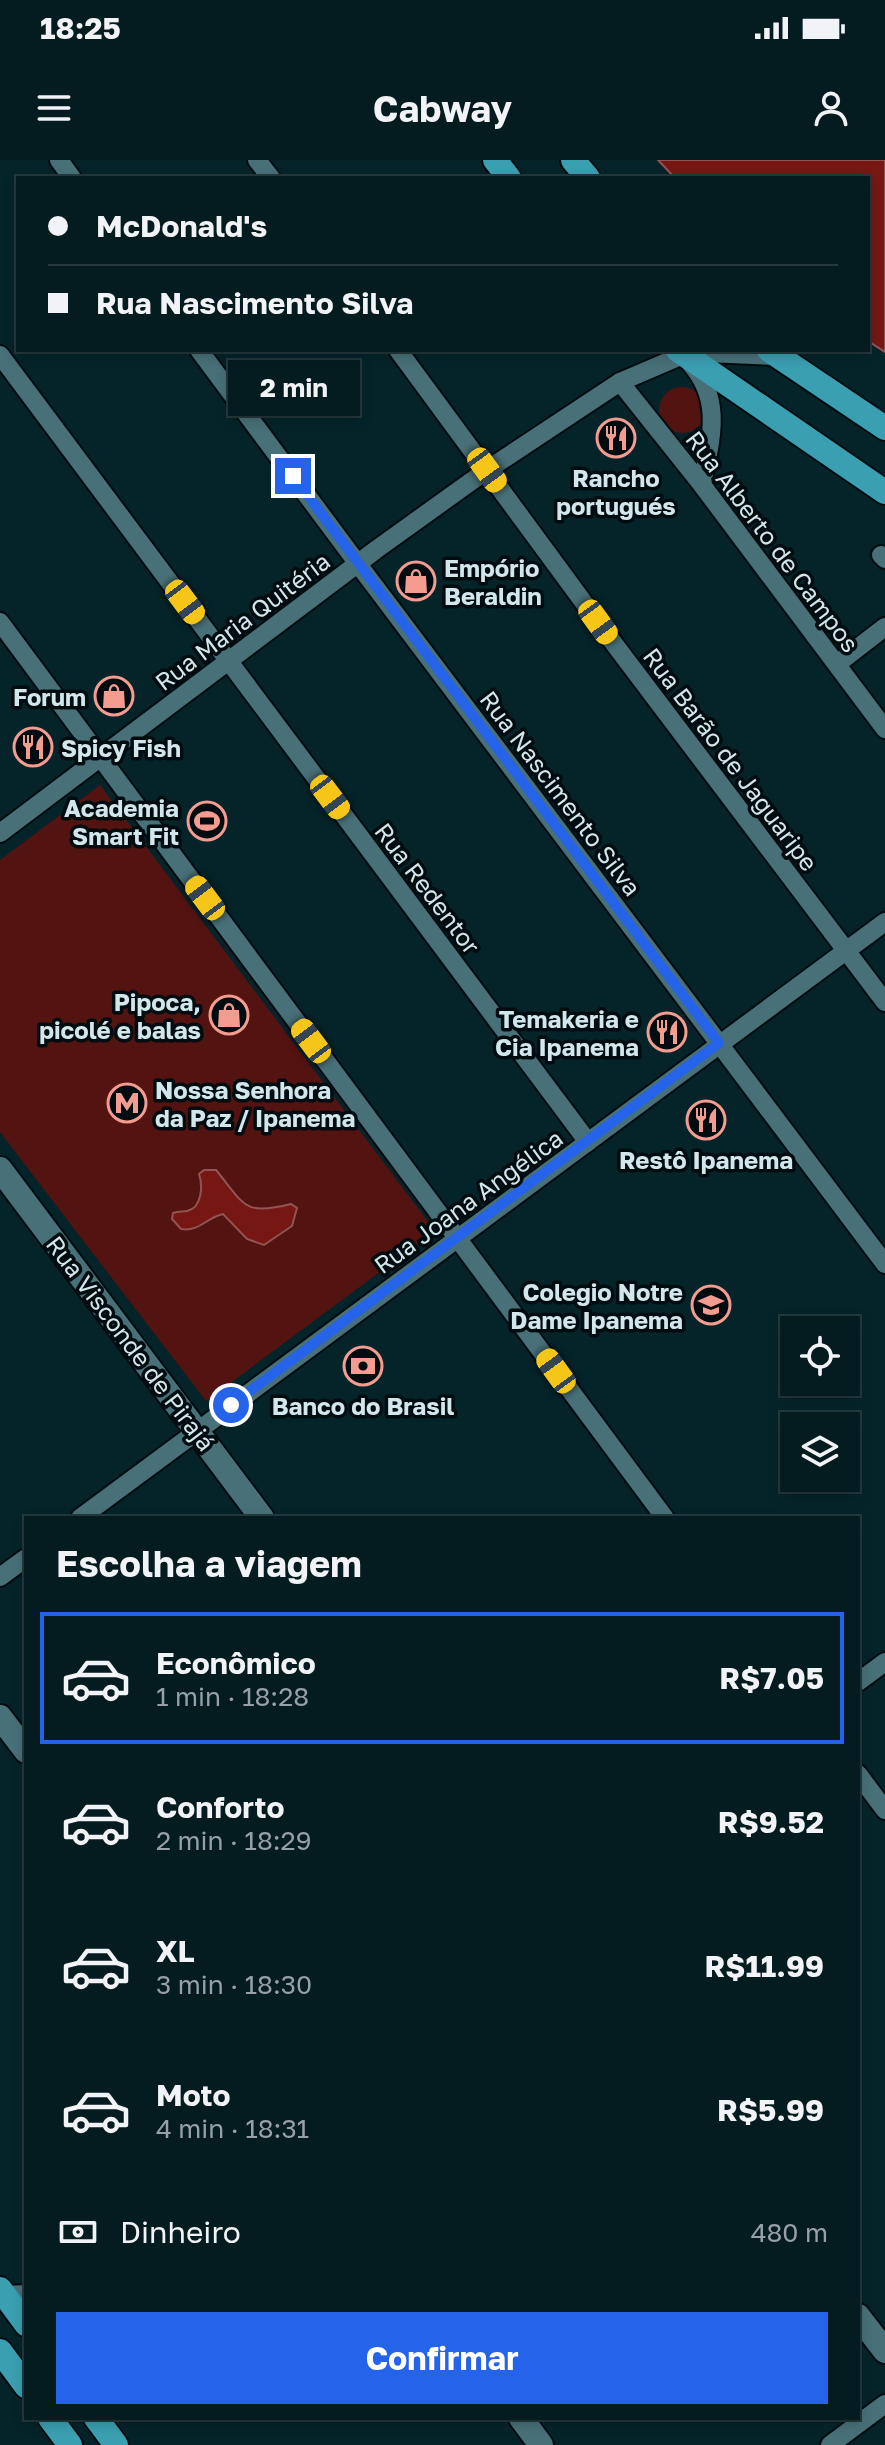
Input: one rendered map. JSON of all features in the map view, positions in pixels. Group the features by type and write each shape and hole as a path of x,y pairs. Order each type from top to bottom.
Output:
{"highway":[{"path":"495,160 507,176"},
{"path":"573,160 586,176"},
{"path":"680,353 885,492"},
{"path":"773,353 885,428"},
{"path":"8,2293 24,2321"},
{"path":"0,2351 24,2383"},
{"path":"51,2420 70,2445"},
{"path":"97,2420 116,2445"}],"main road":[{"name":"Rua Visconde de Pirajá","path":"0,1169 261,1516"},
{"path":"3,1726 24,1749"},
{"path":"860,2319 885,2351"},
{"path":"522,2420 541,2445"}],"street":[{"path":"257,160 269,176"},
{"name":"Rua Nascimento Silva","path":"200,352 885,1264"},
{"name":"Rua Barão de Jaguaripe","path":"399,352 615,645 885,1002"},
{"path":"680,353 699,373 710,398 714,421 702,485"},
{"name":"Rua Maria Quitéria","path":"0,833 487,470 620,382 680,353 773,353"},
{"name":"Rua Redentor","path":"0,355 588,1142"},
{"name":"Rua Alberto de Campos","path":"620,382 702,485 885,729"},
{"path":"0,622 664,1516"},
{"path":"837,664 885,627"},
{"name":"Rua Joana Angélica","path":"83,1516 885,922"},
{"path":"0,1577 24,1559"},
{"path":"860,1681 885,1662"},
{"path":"860,1777 885,1810"},
{"path":"830,2445 885,2404"}],"shaded area":[{"path":"658,160 885,160 885,352 870,342 870,176 673,176"},
{"path":"682,387 698,394 705,410 698,426 682,433 666,426 659,410 666,394"},
{"path":"100,785 435,1231 206,1401 0,1132 0,860"},
{"path":"204,1170 216,1170 246,1205 263,1209 291,1204 297,1208 292,1226 264,1245 247,1239 223,1214 198,1227 181,1229 172,1219 173,1213 196,1206 201,1190 199,1174"}],"place":[{"name":"Rancho portugués","path":"616,438"},
{"name":"Empório Beraldin","path":"416,581"},
{"name":"Forum","path":"114,696"},
{"name":"Spicy Fish","path":"33,747"},
{"name":"Academia Smart Fit","path":"207,821"},
{"name":"Pipoca, picolé e balas","path":"229,1015"},
{"name":"Temakeria e Cia Ipanema","path":"667,1032"},
{"name":"Nossa Senhora da Paz / Ipanema","path":"127,1103"},
{"name":"Restô Ipanema","path":"706,1120"},
{"name":"Colegio Notre Dame Ipanema","path":"711,1305"},
{"name":"Banco do Brasil","path":"363,1366"}],"route":[{"path":"231,1405 719,1043 293,476"}]}
